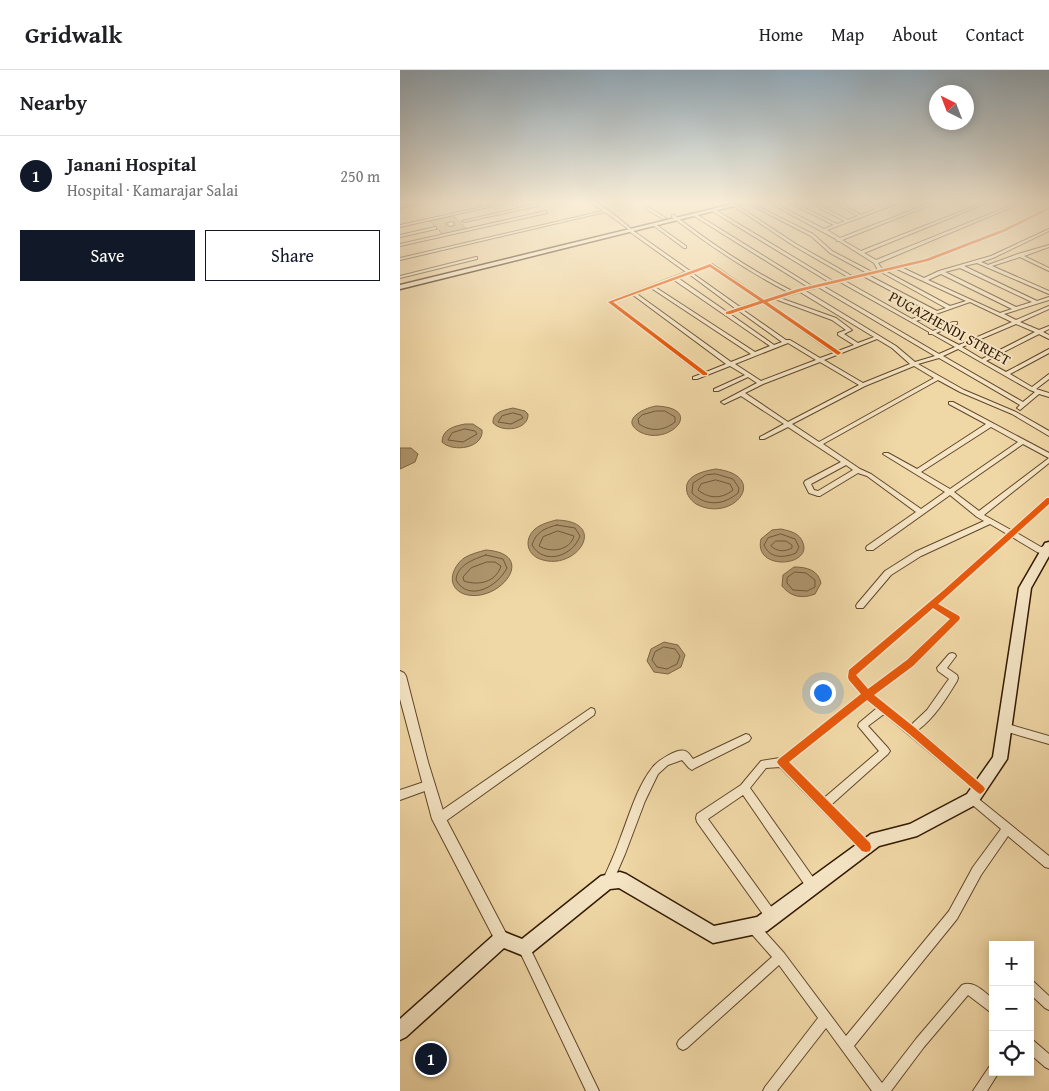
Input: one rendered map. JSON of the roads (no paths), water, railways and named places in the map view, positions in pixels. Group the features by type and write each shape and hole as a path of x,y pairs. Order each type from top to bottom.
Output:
{"main road":[{"path":"400,283 431,272 534,250"},
{"path":"400,287 548,250"},
{"path":"400,1031 502,939 524,948 607,882 620,880 713,936 761,926 876,839 912,831 976,794 1000,759 1025,588 1049,547"}],"street":[{"path":"400,259 440,250"},
{"path":"658,250 784,341 791,342 817,360 862,385"},
{"path":"718,250 791,292"},
{"path":"751,250 813,288"},
{"path":"779,250 832,282"},
{"path":"803,250 852,278"},
{"path":"828,250 871,273"},
{"path":"854,250 876,262 880,270 950,308"},
{"path":"860,253 868,250"},
{"path":"876,262 906,250"},
{"path":"728,314 791,292 880,270 899,268 954,250"},
{"path":"926,279 941,272 978,262 1005,250"},
{"path":"989,266 1037,250"},
{"path":"1019,255 1049,270"},
{"path":"400,277 431,272 476,258"},
{"path":"978,262 1049,293"},
{"path":"706,374 610,302 706,265 712,266 838,352"},
{"path":"960,266 1036,302"},
{"path":"899,268 1049,337"},
{"path":"941,272 1016,309"},
{"path":"864,275 935,312"},
{"path":"674,278 773,346"},
{"name":"PUGAZHENDI STREET","path":"840,280 931,333 984,360 1039,392 1049,395"},
{"path":"652,286 754,354"},
{"path":"820,286 1023,405"},
{"path":"800,290 894,347 914,364 962,391 1014,413 1049,434"},
{"path":"633,294 747,376 760,383"},
{"path":"776,298 834,319 850,330 840,334 858,345"},
{"path":"1000,314 1049,298"},
{"path":"912,321 969,301"},
{"path":"762,438 862,385 939,356 958,346 1049,308"},
{"path":"931,333 955,323"},
{"path":"984,360 1049,326"},
{"path":"724,402 760,383 878,337"},
{"path":"695,378 784,341"},
{"path":"1006,374 1049,351"},
{"path":"716,390 747,376"},
{"path":"1032,388 1049,376"},
{"path":"819,444 939,378"},
{"path":"1014,413 1039,392"},
{"path":"742,394 858,470 869,475 921,512"},
{"path":"951,402 1049,456"},
{"path":"917,472 991,424"},
{"path":"870,548 1023,441"},
{"path":"886,454 950,492 989,522 1012,532 1040,550 1049,547"},
{"path":"978,515 1049,460"},
{"path":"846,462 807,483 810,491 818,494 858,470"},
{"path":"1049,500 852,673 852,677 867,695 911,730 976,794 1007,828 1049,863"},
{"path":"860,606 888,573 918,554 989,522"},
{"path":"772,916 701,818 744,788 764,764 782,762 910,663 956,618 932,604"},
{"path":"911,730 923,722 938,705 954,678 941,668 952,656"},
{"path":"400,676 439,819 502,939"},
{"path":"825,804 885,751 862,726 884,708"},
{"path":"439,819 591,712"},
{"path":"1004,727 1049,740"},
{"path":"607,882 618,862 649,781 662,763 684,755 692,765 746,738"},
{"path":"782,762 866,847"},
{"path":"400,795 430,785"},
{"path":"744,788 813,887"},
{"path":"846,1046 953,915 977,871 1007,828"},
{"path":"753,927 780,957 825,1019 882,1091 966,989 972,990 989,1004"},
{"path":"524,948 593,1091"},
{"path":"683,1044 780,957"},
{"path":"1034,990 1049,1004"},
{"path":"769,1091 825,1019"},
{"path":"1034,1049 1049,1063"},
{"path":"979,1091 990,1076"}],"water":[{"path":"656,406 671,408 679,413 681,419 678,425 662,435 651,435 634,428 632,423 636,415 645,409"},
{"path":"513,408 525,411 528,414 524,424 520,427 508,429 493,423 494,416 502,411"},
{"path":"473,424 482,430 478,441 473,445 460,448 442,442 447,431 453,427"},
{"path":"400,448 411,448 418,454 415,462 400,469"},
{"path":"716,469 732,473 741,480 744,488 741,497 733,504 722,508 710,509 696,504 690,499 687,486 688,482 695,475"},
{"path":"556,520 572,522 581,528 584,536 582,544 576,552 567,558 556,561 543,560 533,555 530,551 528,547 529,538 537,527"},
{"path":"781,529 797,535 802,540 803,551 799,557 792,561 773,561 765,557 761,549 761,539 772,530"},
{"path":"486,550 502,553 510,560 512,569 508,578 500,586 489,592 477,595 464,594 458,591 452,577 456,567 464,558"},
{"path":"794,567 815,572 821,583 815,594 797,596 789,593 782,586 783,575"},
{"path":"664,642 678,645 685,655 681,667 668,674 654,672 647,661 651,649"}],"place":[{"name":"Janani Hospital","path":"431,1059"}]}
